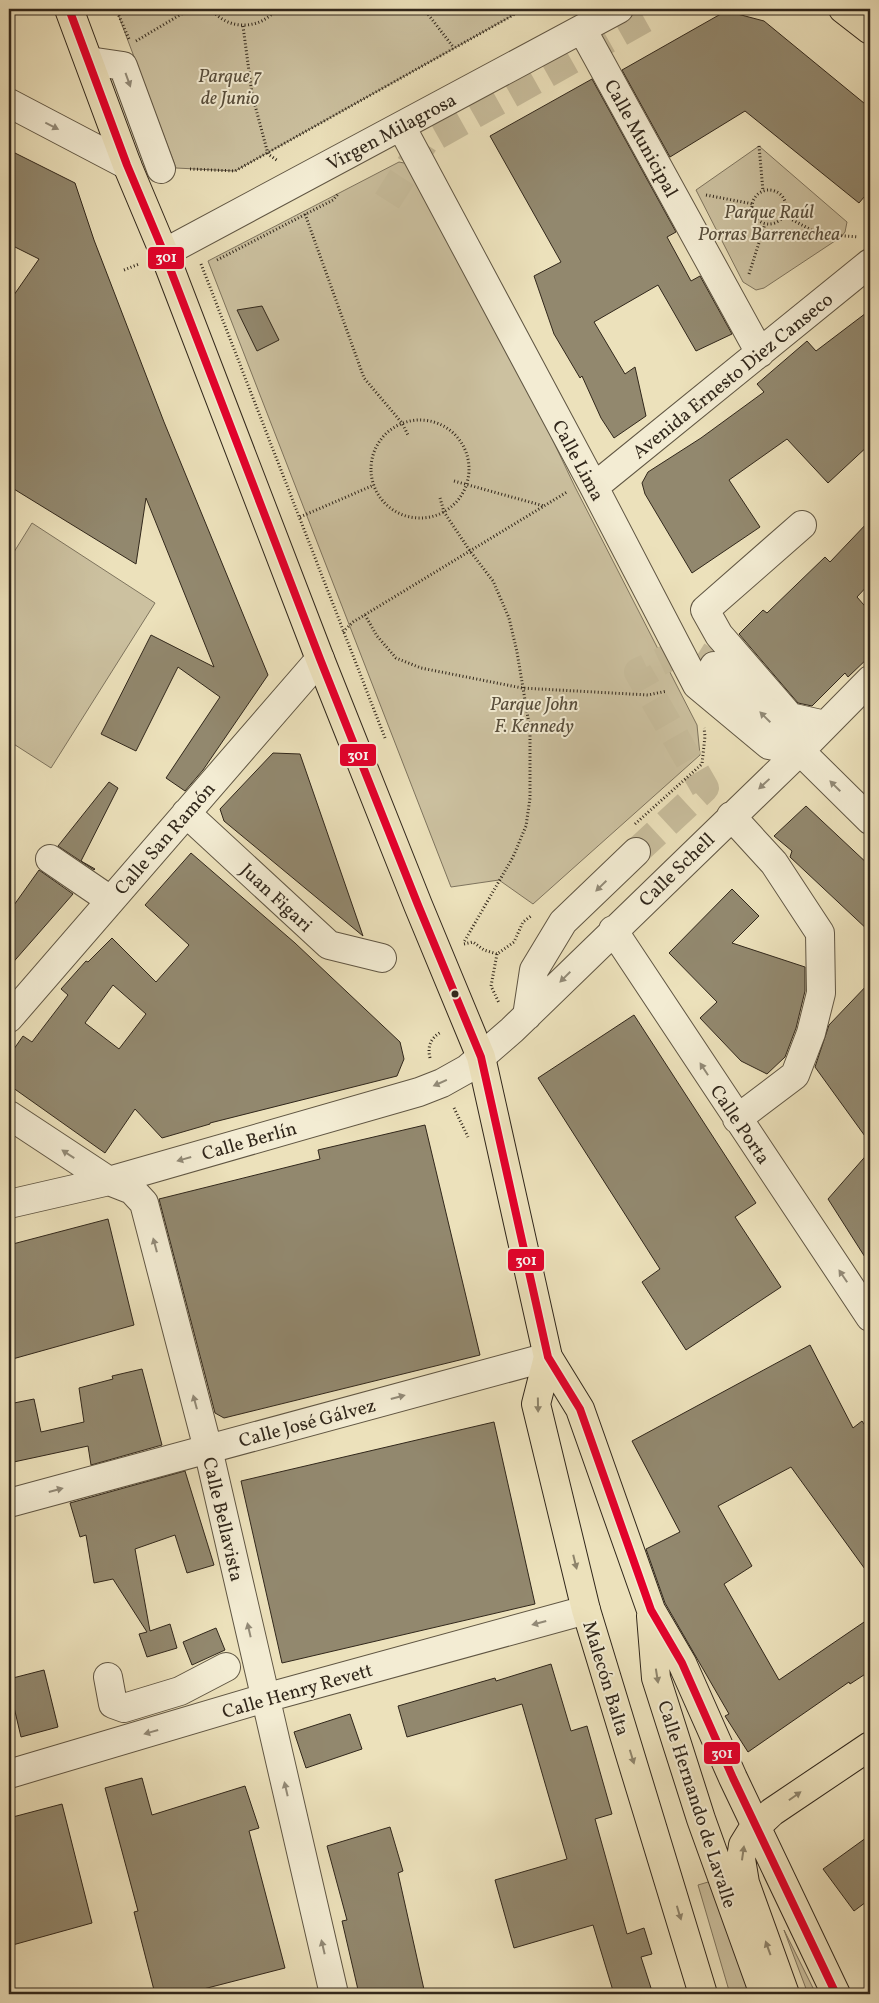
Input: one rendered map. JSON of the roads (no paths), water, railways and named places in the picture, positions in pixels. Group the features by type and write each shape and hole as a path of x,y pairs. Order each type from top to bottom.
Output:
{"main road":[{"path":"69,9 127,165 164,253 320,659 414,896 481,1057 548,1357 580,1409 651,1610 682,1663 756,1826 836,1994"},
{"path":"843,9 870,30"},
{"name":"Malecón Balta","path":"548,1357 536,1404 586,1610 703,1994"},
{"name":"Calle Hernando de Lavalle","path":"651,1610 656,1678 701,1818 764,1994"},
{"name":"Calle Hernando de Lavalle","path":"785,1994 745,1883 742,1866 744,1845 756,1826 772,1812 870,1746"}],"street":[{"name":"Virgen Milagrosa","path":"164,253 619,9"},
{"name":"Calle Municipal","path":"582,29 760,353"},
{"path":"89,61 123,66 174,169"},
{"path":"9,103 127,165"},
{"name":"Calle Lima","path":"401,126 594,487 705,675 769,745 800,751"},
{"name":"Avenida Ernesto Diez Canseco","path":"594,487 870,263"},
{"path":"802,525 705,610 718,634 790,717 825,726"},
{"name":"Calle San Ramón","path":"9,1018 320,659"},
{"name":"Calle Schell","path":"481,1057 519,1023 800,751 870,680"},
{"path":"800,751 870,820"},
{"name":"Juan Figari","path":"186,813 329,945 382,958"},
{"path":"731,816 774,863 820,933 821,993 811,1033 795,1075 737,1120"},
{"path":"519,1023 534,970 563,922 636,852"},
{"path":"50,859 110,900"},
{"name":"Calle Porta","path":"613,930 737,1120 870,1317"},
{"name":"Calle Berlín","path":"9,1204 109,1181 419,1092 442,1083 481,1057"},
{"name":"Calle Bellavista","path":"9,1115 109,1181 132,1190 144,1203 208,1449 334,1994"},
{"name":"Calle José Gálvez","path":"9,1503 548,1357"},
{"name":"Calle Henry Revett","path":"9,1774 265,1698 586,1610"},
{"path":"108,1677 113,1704 124,1708 180,1691 226,1667"},
{"path":"180,1691 191,1720"}],"tunnel":[{"path":"387,201 424,143 653,14 655,9"},
{"path":"636,852 705,788 638,672 687,649 714,666"}],"park label":[{"name":"Parque 7 de Junio","path":"230,86"},
{"name":"Parque Raúl Porras Barrenechea","path":"769,222"},
{"name":"Parque John F. Kennedy","path":"534,714"}]}
